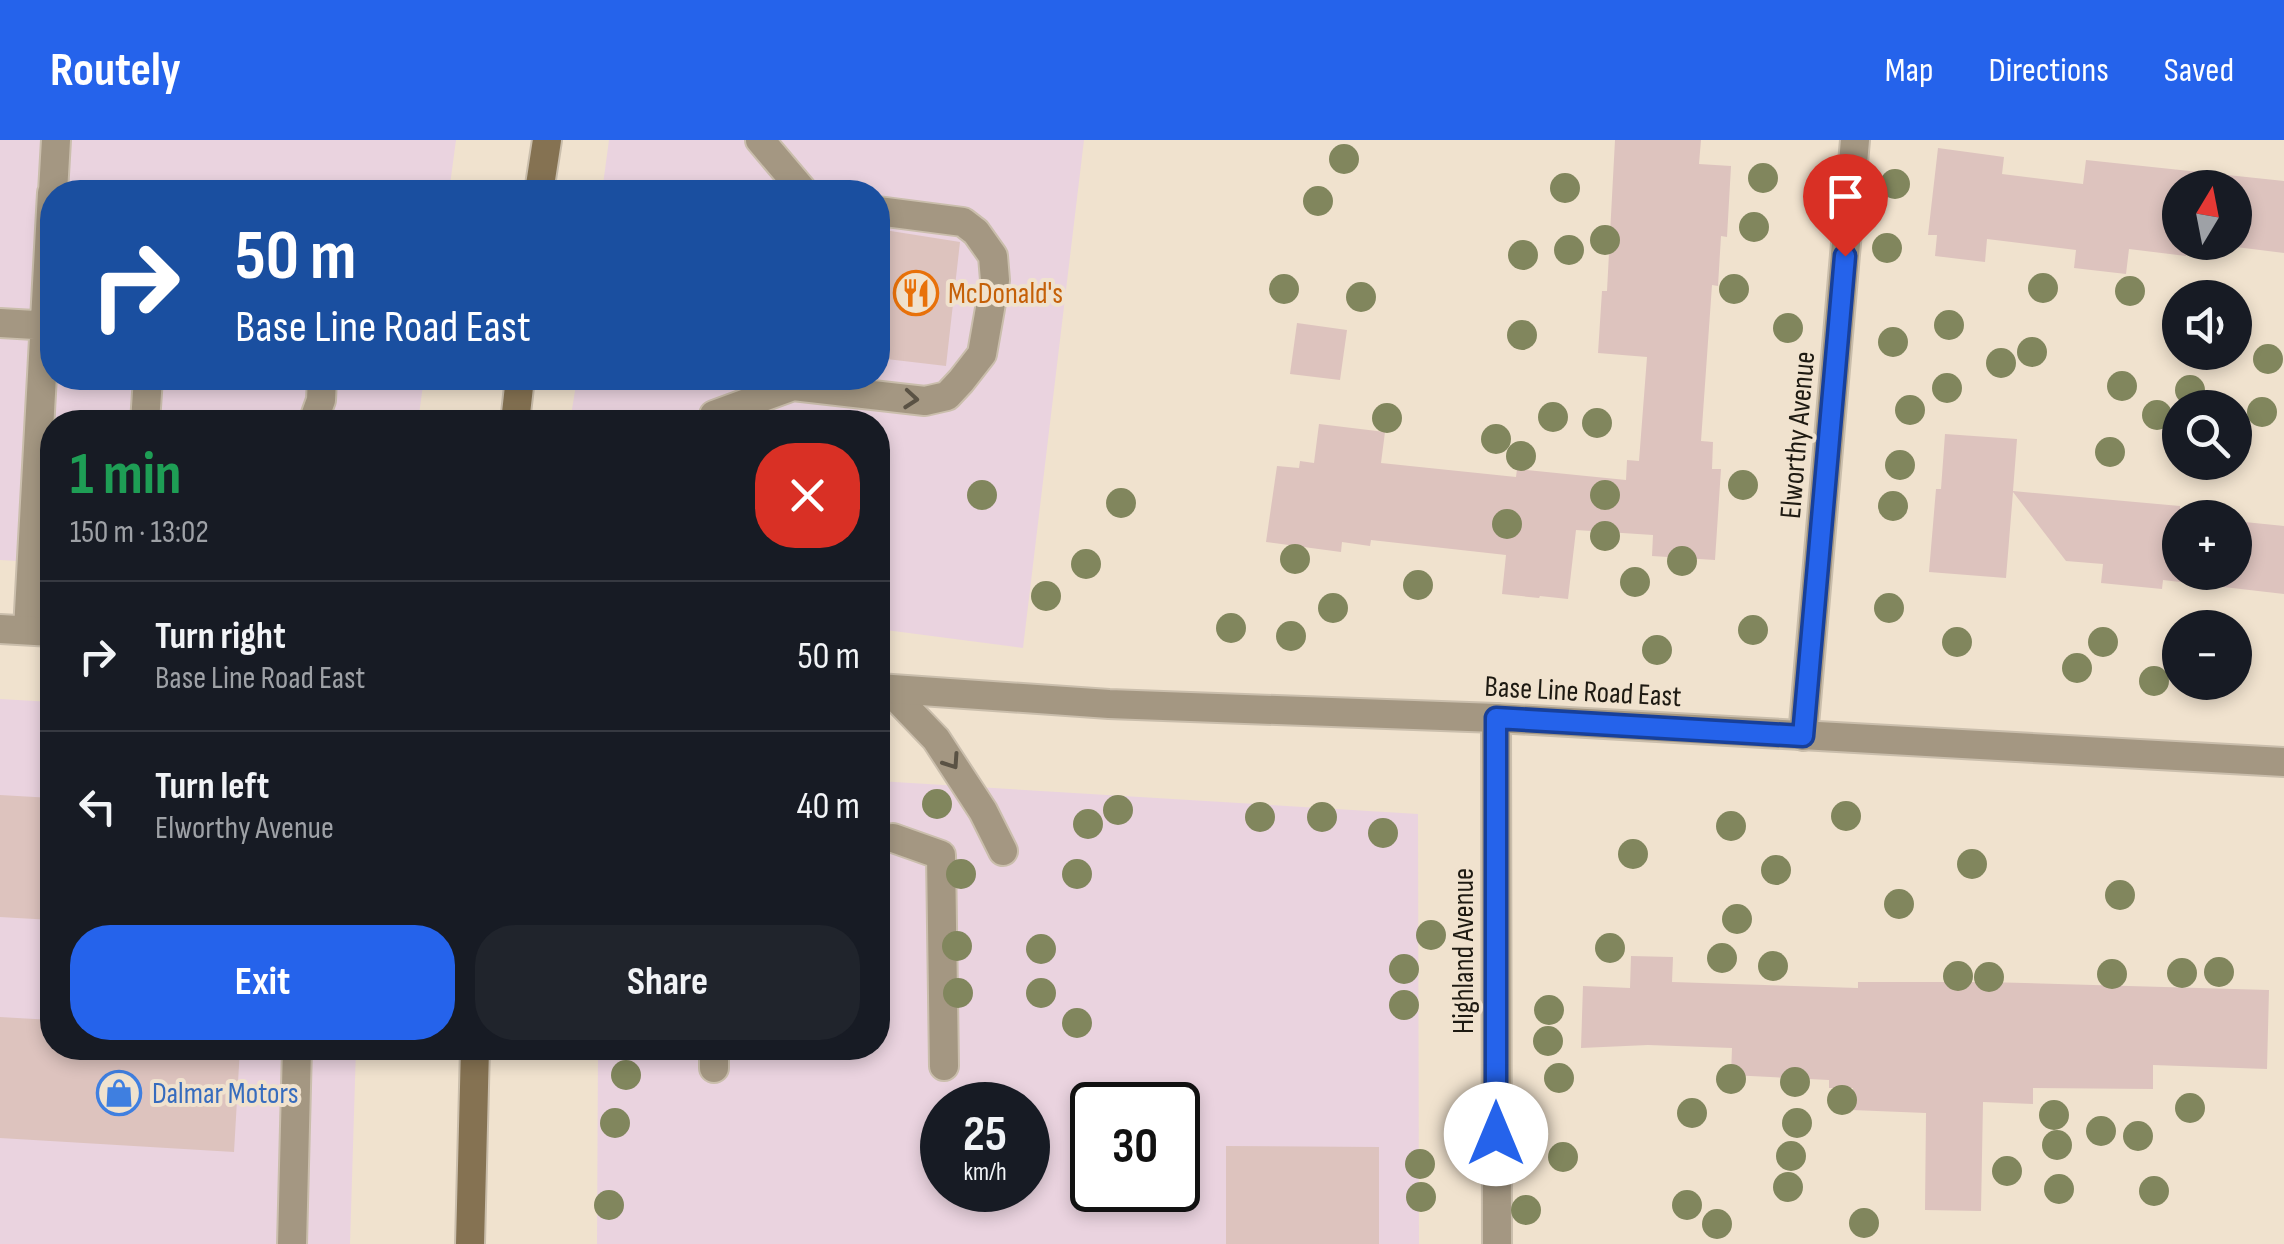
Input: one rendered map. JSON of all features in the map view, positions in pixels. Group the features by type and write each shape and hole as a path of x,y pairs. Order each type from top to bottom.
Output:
{"main road":[{"path":"541,180 547,140"},
{"path":"470,1244 475,1060"}],"street":[{"path":"53,180 56,140"},
{"path":"760,140 794,180"},
{"name":"Elworthy Avenue","path":"1803,736 1855,140"},
{"path":"827,390 925,401 948,396 982,354 995,280 993,256 976,232 963,222 890,213"},
{"path":"0,323 40,325"},
{"path":"727,410 781,390"},
{"path":"27,630 40,450"},
{"name":"Base Line Road East","path":"890,689 1109,704 1496,718 2284,762"},
{"path":"890,696 936,739 983,811 1003,851"},
{"name":"Highland Avenue","path":"1496,718 1497,1244"},
{"path":"893,838 942,855 944,1066"},
{"path":"292,1244 297,1060"}],"shaded area":[{"path":"0,140 456,140 451,180 40,180 40,390 422,390 420,410 40,410 40,562 0,560"},
{"path":"609,140 1084,140 1023,648 890,631 890,410 572,410 575,390 890,390 890,180 604,180"},
{"path":"0,699 40,701 40,1060 356,1060 350,1244 0,1244"},
{"path":"890,782 1418,814 1419,1244 597,1244 598,1060 890,1060"}],"building":[{"path":"1615,140 1701,140 1699,164 1731,166 1727,237 1721,236 1718,286 1712,285 1701,441 1713,442 1712,469 1721,469 1715,560 1652,556 1653,535 1576,530 1568,599 1539,598 1502,594 1506,555 1371,540 1370,546 1342,542 1341,552 1266,542 1277,466 1299,468 1300,461 1314,463 1319,424 1385,432 1381,463 1516,477 1517,469 1626,480 1627,460 1639,461 1647,357 1598,353 1602,291 1607,291"},
{"path":"1938,148 2004,157 2002,174 2083,184 2086,160 2180,170 2162,170 2162,253 2129,249 2126,274 2074,268 2076,250 1987,239 1985,262 1935,256 1937,235 1928,235"},
{"path":"2252,178 2284,181 2284,253 2252,249"},
{"name":"McDonald's","path":"890,231 960,242 946,366 890,359"},
{"path":"1297,323 1347,330 1340,380 1290,374"},
{"path":"1945,434 2017,439 2013,491 2162,504 2162,589 2101,583 2103,564 2066,561 2013,492 2006,578 1929,572 1936,489 1941,489"},
{"path":"2252,523 2284,526 2284,594 2249,590"},
{"path":"0,795 40,797 40,919 0,917"},
{"path":"1631,956 1673,957 1672,982 1858,988 1858,982 1986,982 2269,990 2267,1069 2153,1065 2153,1089 2033,1088 2033,1104 1983,1102 1981,1211 1925,1210 1926,1113 1852,1110 1853,1088 1829,1088 1829,1080 1731,1075 1732,1048 1581,1048 1583,986 1630,988"},
{"name":"Dalmar Motors","path":"0,1017 40,1019 40,1060 239,1060 234,1152 0,1138"},
{"path":"1226,1146 1379,1147 1379,1244 1226,1244"}],"place":[{"name":"McDonald's","path":"916,293"},
{"name":"Dalmar Motors","path":"119,1093"}],"route":[{"path":"1496,1134 1496,718 1803,736 1845,256"}]}
